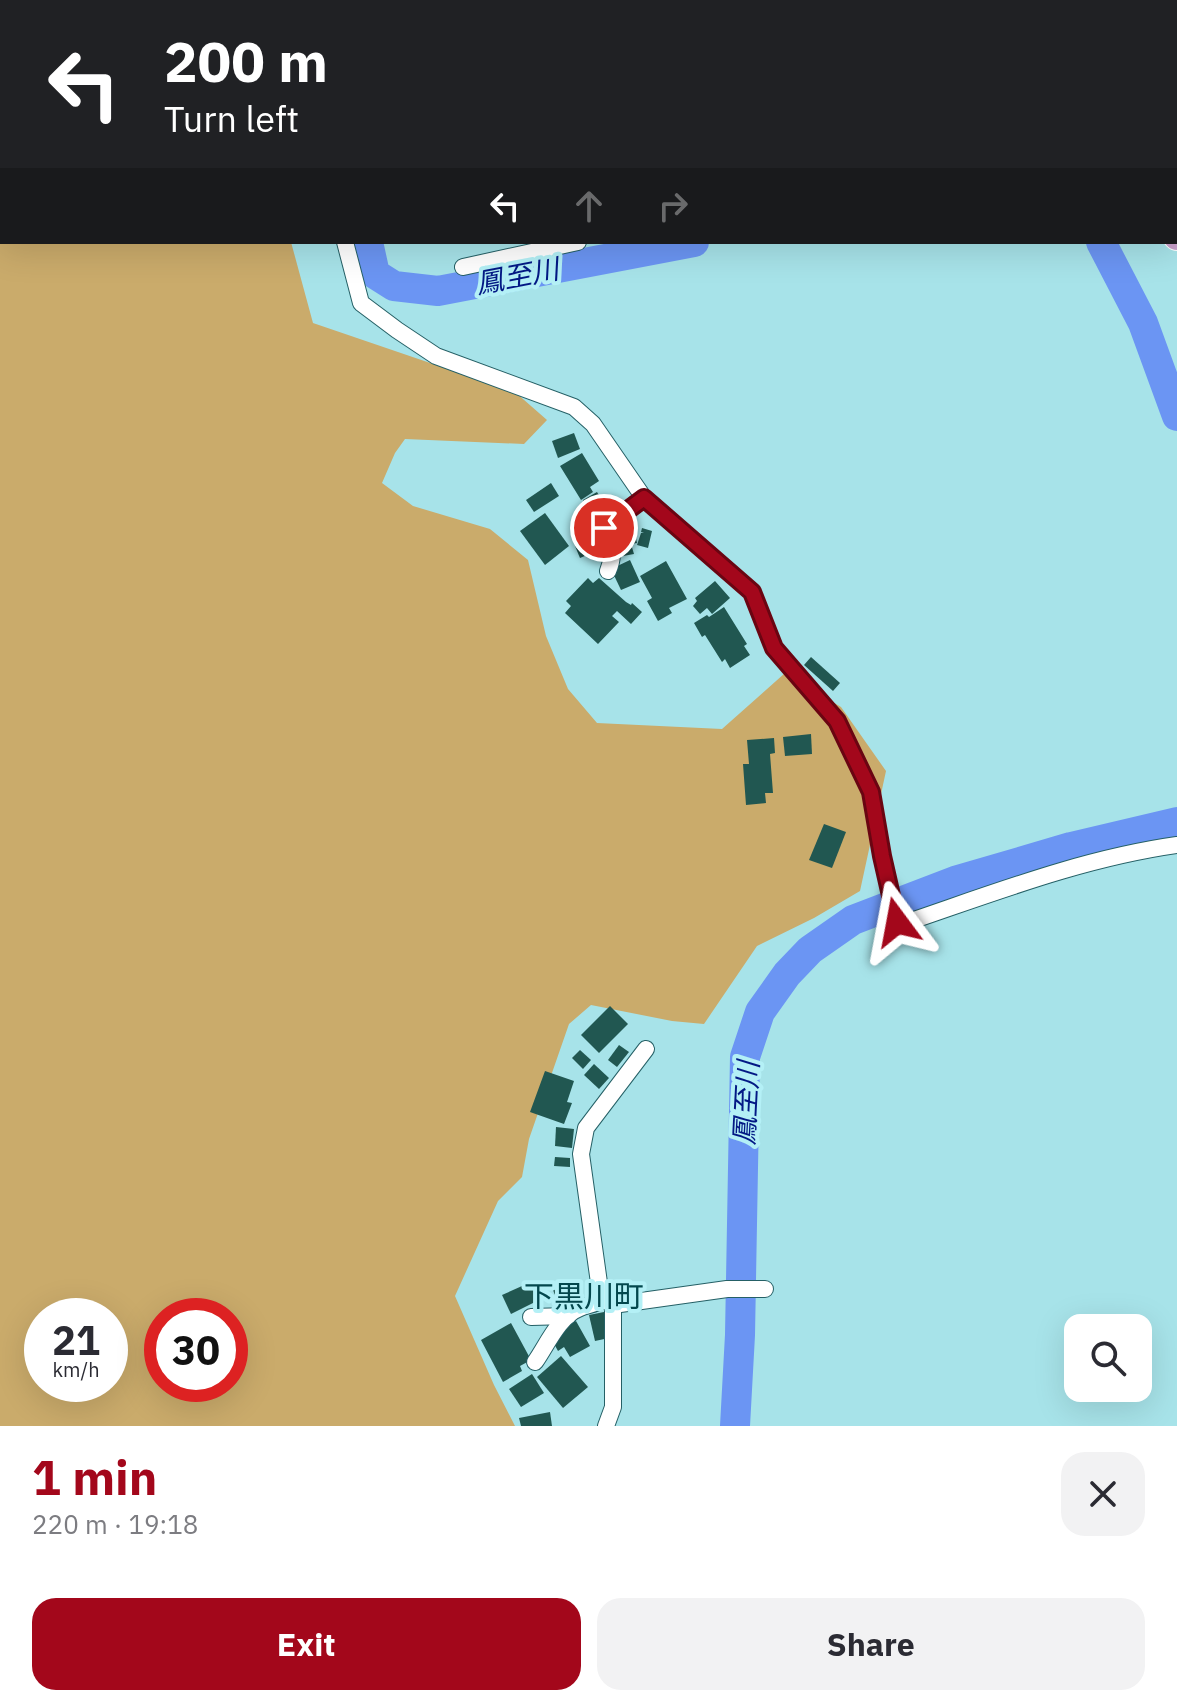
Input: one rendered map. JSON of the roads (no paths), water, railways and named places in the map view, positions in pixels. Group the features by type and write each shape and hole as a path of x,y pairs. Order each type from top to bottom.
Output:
{"street":[{"path":"346,244 361,303 436,356 574,407 593,424 644,498 752,592 774,648 837,721 871,792 897,922 911,921 1056,871 1177,845"},
{"path":"463,267 569,244"},
{"path":"608,571 613,550 604,528 644,498"},
{"path":"606,1426 613,1407 608,1302 600,1290 581,1154 586,1128 646,1049"},
{"path":"535,1362 568,1316 580,1308 727,1289 765,1289"},
{"path":"531,1317 568,1316"}],"waterway":[{"name":"鳳至川","path":"368,244 375,274 394,286 438,291 684,244"},
{"name":"鳳至川","path":"1102,244 1143,323 1177,416"},
{"name":"鳳至川","path":"735,1426 740,1335 745,1057 760,1012 787,974 810,950 853,920 955,881 1071,847 1177,822"}],"district":[{"name":"下黒川町","path":"584,1297"}]}
